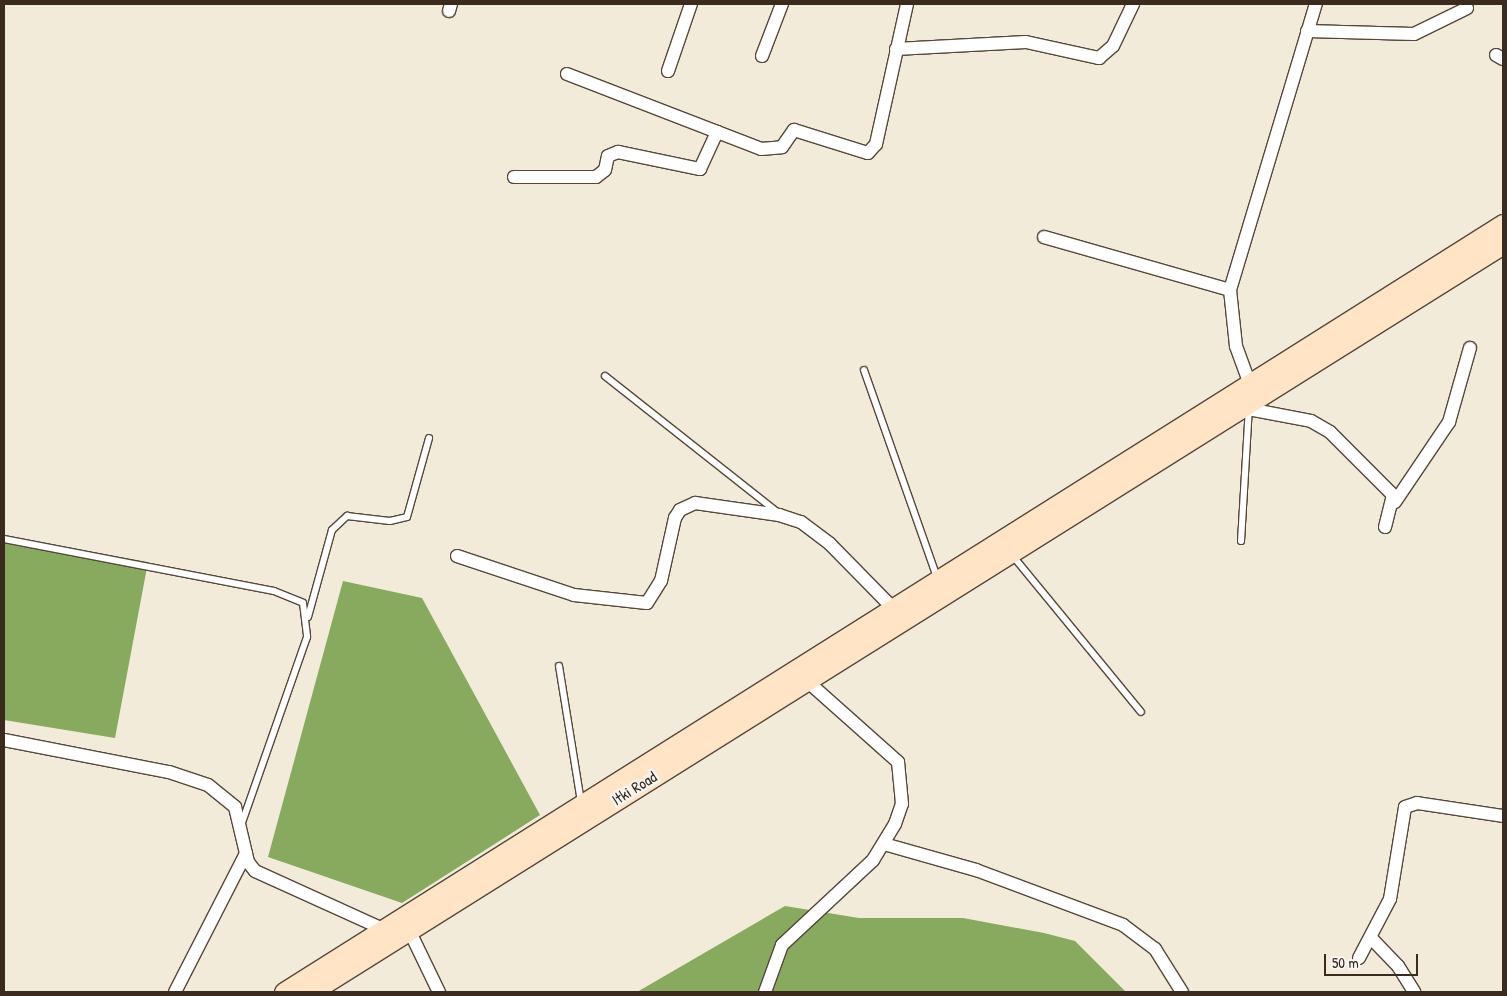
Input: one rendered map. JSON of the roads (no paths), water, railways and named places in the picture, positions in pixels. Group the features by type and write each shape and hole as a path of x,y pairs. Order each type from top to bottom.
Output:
{"main road":[{"path":"999,555 1248,401 1503,224"},
{"path":"284,992 397,932 581,803 945,574 999,555 1503,244"},
{"name":"Itki Road","path":"311,992 397,932 806,680 960,588 999,555"}],"street":[{"path":"668,71 690,4"},
{"path":"762,56 782,4"},
{"path":"567,74 769,151 782,147 794,130 868,153 876,144 907,4"},
{"path":"896,49 1026,42 1099,58 1113,46 1133,4"},
{"path":"1316,4 1230,290 1236,346 1248,401 1321,426 1393,495 1394,502"},
{"path":"1307,31 1414,34 1466,8"},
{"path":"514,177 596,177 605,170 608,156 618,152 700,169 717,132"},
{"path":"1044,237 1230,290"},
{"path":"1385,526 1394,502 1449,422 1470,348"},
{"path":"457,556 574,595 637,605 647,603 658,588 675,518 687,505 780,515 814,530 893,608"},
{"path":"765,992 782,945 884,844 902,804 898,762 806,680"},
{"path":"4,740 190,777 223,796 242,823 246,853 262,875 397,932 439,992"},
{"path":"1359,958 1390,899 1405,807 1417,803 1503,815"},
{"path":"884,844 976,870 1123,925 1155,949 1182,992"},
{"path":"175,992 246,853"},
{"path":"1371,938 1398,966 1414,992"}],"lane":[{"path":"864,370 945,574"},
{"path":"605,376 780,515"},
{"path":"1241,541 1248,401"},
{"path":"242,823 301,660 308,618 332,530 347,516 390,521 407,517 430,438"},
{"path":"4,539 292,595 303,603 308,618"},
{"path":"999,555 1141,712"},
{"path":"559,666 581,803"}]}
